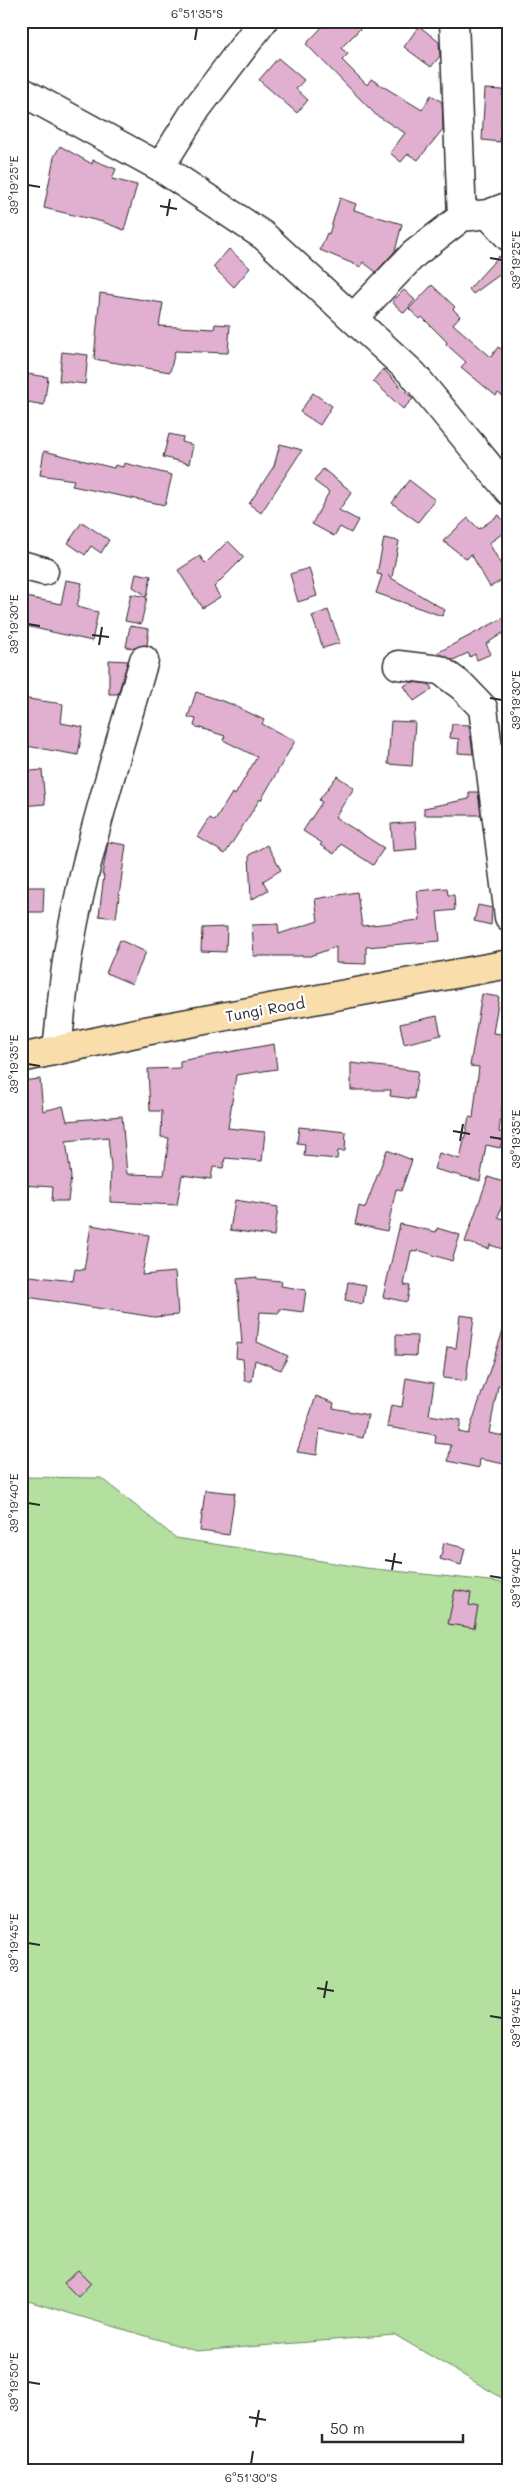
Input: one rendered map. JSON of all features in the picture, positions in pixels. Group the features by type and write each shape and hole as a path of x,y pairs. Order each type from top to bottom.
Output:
{"main road":[{"name":"Tungi Road","path":"21,1058 145,1031 509,964"}],"street":[{"path":"160,168 197,108 263,21"},
{"path":"454,21 486,212 509,237"},
{"path":"21,91 160,168 264,236 413,374 509,491"},
{"path":"354,318 414,254 486,212"},
{"path":"57,1050 69,950 76,914 98,822 144,660"},
{"path":"398,665 440,670 463,687 483,708 509,917"}],"green space":[{"path":"21,1477 101,1478 176,1538 366,1568 509,1583 509,2402 395,2335 197,2351 21,2299"}],"building":[{"path":"328,21 368,21 341,48 348,54 342,60 367,85 371,79 422,110 431,95 442,102 443,129 418,160 408,154 401,162 390,153 405,133 376,115 306,44"},
{"path":"419,26 439,42 440,56 431,67 404,47"},
{"path":"278,58 304,80 296,89 308,100 297,113 259,80"},
{"path":"485,89 503,90 500,142 482,140"},
{"path":"60,146 92,164 93,160 116,169 112,179 137,185 124,230 103,222 44,208 54,157"},
{"path":"340,198 356,204 354,210 402,224 395,251 376,272 363,262 361,267 320,250 327,233 329,234"},
{"path":"229,249 250,268 234,287 213,267"},
{"path":"499,256 509,265 509,268 473,294 469,289"},
{"path":"432,285 455,307 453,309 460,316 453,324 491,357 498,347 509,354 509,400 498,393 496,396 461,367 466,362 446,344 447,342 422,317 420,319 409,309"},
{"path":"404,290 415,300 404,313 392,302"},
{"path":"100,293 163,303 159,326 214,329 215,324 230,325 228,353 175,351 170,372 94,359"},
{"path":"62,352 88,355 85,384 59,381"},
{"path":"383,369 413,399 403,409 373,381"},
{"path":"27,374 48,377 44,405 23,401"},
{"path":"313,393 332,406 320,425 300,412"},
{"path":"169,434 183,437 182,442 193,445 189,464 163,457"},
{"path":"280,444 302,450 261,513 249,504 274,466"},
{"path":"44,451 114,468 115,465 123,467 124,463 172,475 165,505 72,486 74,480 40,475"},
{"path":"323,469 352,492 339,510 358,520 351,533 340,527 334,536 312,524 329,492 314,481"},
{"path":"409,480 435,500 418,522 392,503"},
{"path":"499,515 509,529 489,543 508,577 490,587 471,554 467,559 443,541 468,518 479,529"},
{"path":"82,522 109,540 101,553 91,546 85,555 68,543"},
{"path":"384,538 399,541 392,577 388,576 445,610 442,616 376,593 382,575 377,574"},
{"path":"228,541 244,557 214,587 220,597 202,608 178,570 200,556 205,564"},
{"path":"309,568 317,596 298,602 290,574"},
{"path":"136,573 151,576 147,596 133,587"},
{"path":"66,580 82,583 77,607 98,612 92,641 21,625 21,596 61,604"},
{"path":"131,594 147,597 141,624 125,621"},
{"path":"328,610 340,643 323,648 312,616"},
{"path":"509,615 509,629 486,644 491,654 477,660 475,654 470,657 468,653 453,660 435,654"},
{"path":"130,626 149,629 147,645 134,648 126,647"},
{"path":"109,660 128,661 118,694 109,694"},
{"path":"410,682 429,684 432,689 414,701 404,686"},
{"path":"196,692 231,704 264,720 262,724 295,741 261,800 225,854 198,837 210,818 215,821 232,793 235,795 257,757 223,740 225,736 194,726 196,719 188,717"},
{"path":"21,698 63,704 61,723 83,727 78,755 21,745 27,714 21,713"},
{"path":"391,721 415,722 412,766 388,764"},
{"path":"452,724 469,725 473,754 458,753 459,739 450,738"},
{"path":"42,770 45,804 21,806 21,772"},
{"path":"337,776 354,788 335,817 384,848 373,865 341,844 334,854 320,845 322,843 303,831 322,802 319,800"},
{"path":"469,792 478,792 481,815 424,815 424,808 469,799"},
{"path":"415,822 417,849 393,851 391,824"},
{"path":"108,842 126,845 116,918 99,916 104,875 102,875"},
{"path":"267,845 281,870 263,881 268,890 251,900 249,855"},
{"path":"21,887 44,887 43,912 21,912"},
{"path":"447,888 448,895 454,895 455,910 437,912 440,941 366,947 366,964 336,963 336,947 310,956 254,956 252,925 278,924 279,934 318,921 315,899 357,892 362,926 420,920 417,891"},
{"path":"478,905 492,908 491,925 474,921"},
{"path":"227,927 226,952 201,951 202,928"},
{"path":"120,940 146,952 132,984 106,973"},
{"path":"482,994 499,997 493,1033 509,1035 509,1040 502,1077 506,1077 499,1132 504,1133 500,1148 486,1145 480,1181 434,1169 439,1153 460,1159 469,1117 473,1118 479,1067 470,1066"},
{"path":"437,1016 441,1035 404,1044 400,1024"},
{"path":"274,1044 277,1069 236,1075 228,1128 265,1132 262,1161 225,1158 223,1168 213,1167 211,1179 182,1175 177,1205 110,1202 111,1167 108,1137 66,1141 71,1177 68,1201 52,1201 53,1187 21,1185 21,1149 24,1128 21,1128 21,1081 40,1079 43,1111 63,1106 67,1121 122,1116 127,1174 164,1175 169,1138 161,1137 162,1111 150,1111 148,1069 180,1068 180,1061"},
{"path":"351,1063 418,1071 414,1099 390,1096 391,1090 351,1090"},
{"path":"299,1127 346,1132 345,1151 338,1151 337,1159 304,1156 305,1144 297,1143"},
{"path":"387,1150 412,1160 401,1191 396,1189 387,1231 355,1224 359,1206 365,1208"},
{"path":"488,1177 509,1184 498,1217 509,1221 509,1251 490,1245 489,1249 465,1242"},
{"path":"235,1200 278,1207 274,1236 230,1230"},
{"path":"400,1224 436,1232 437,1228 460,1235 452,1261 418,1250 418,1252 411,1251 404,1285 410,1286 407,1302 383,1297"},
{"path":"91,1225 149,1235 142,1275 175,1272 178,1315 154,1317 21,1296 21,1275 73,1281 75,1269 84,1270"},
{"path":"257,1277 257,1279 282,1281 281,1286 306,1290 303,1312 280,1309 279,1313 260,1312 257,1342 288,1356 281,1370 255,1360 252,1381 245,1381 243,1359 236,1358 237,1343 242,1344 237,1279"},
{"path":"348,1282 366,1285 363,1304 345,1300"},
{"path":"460,1315 474,1317 466,1381 443,1378 447,1347 456,1348"},
{"path":"506,1322 509,1322 509,1388 498,1386 489,1433 509,1437 509,1465 480,1459 479,1468 448,1461 451,1445 435,1443 436,1435 387,1427 391,1405 402,1407 406,1378 434,1383 429,1415 461,1420 459,1432 468,1434"},
{"path":"396,1335 417,1336 416,1356 396,1355"},
{"path":"316,1396 334,1403 333,1408 368,1415 363,1438 320,1429 317,1455 297,1452"},
{"path":"205,1490 235,1493 229,1535 200,1531"},
{"path":"444,1543 465,1548 461,1565 440,1559"},
{"path":"455,1590 471,1593 469,1605 478,1607 474,1628 448,1624"},
{"path":"78,2270 91,2283 78,2297 64,2283"}]}
